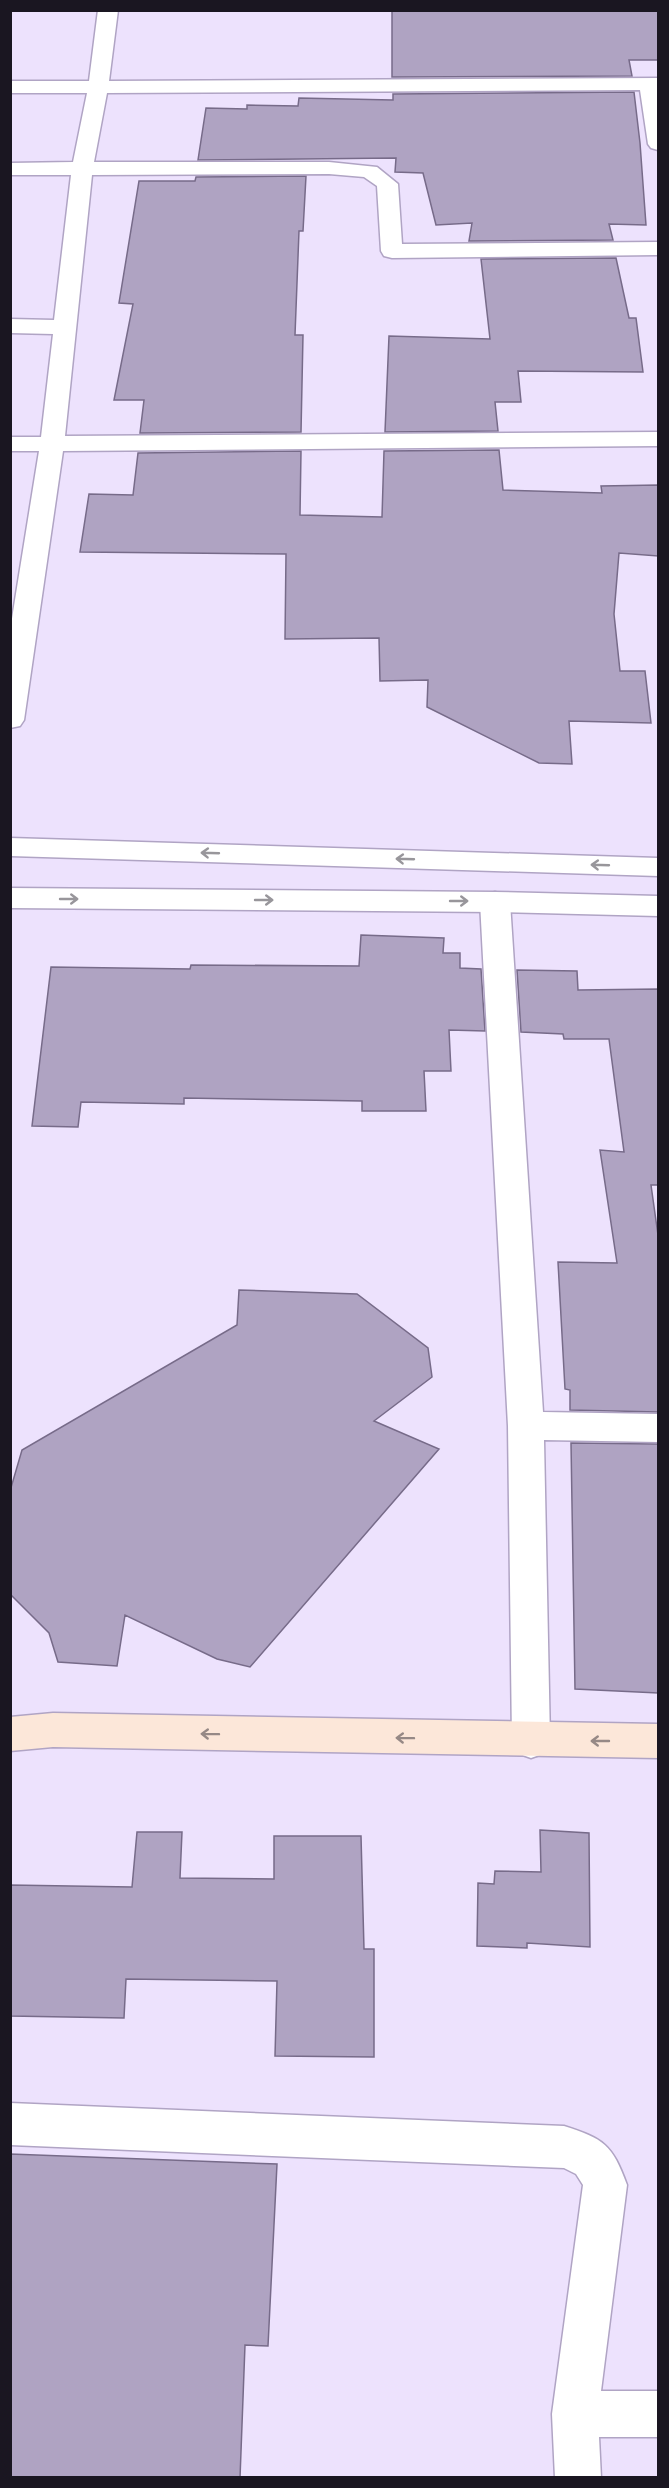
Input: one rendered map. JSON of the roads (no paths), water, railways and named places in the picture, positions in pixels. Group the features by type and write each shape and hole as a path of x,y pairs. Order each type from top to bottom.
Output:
{"main road":[{"path":"10,1734 53,1731 531,1741 658,1741"}],"street":[{"path":"10,720 52,445 82,168 98,87 108,10"},
{"path":"10,87 654,84 658,144"},
{"path":"10,169 328,168 370,171 387,184 392,251 658,249"},
{"path":"10,326 63,327"},
{"path":"10,444 658,439"},
{"path":"10,847 658,867"},
{"path":"10,898 495,902 658,906"},
{"path":"495,902 526,1426 531,1741"},
{"path":"526,1426 658,1428"},
{"path":"10,2124 564,2147 593,2159 601,2171 605,2185 575,2414 578,2478"},
{"path":"575,2414 658,2414"}]}
